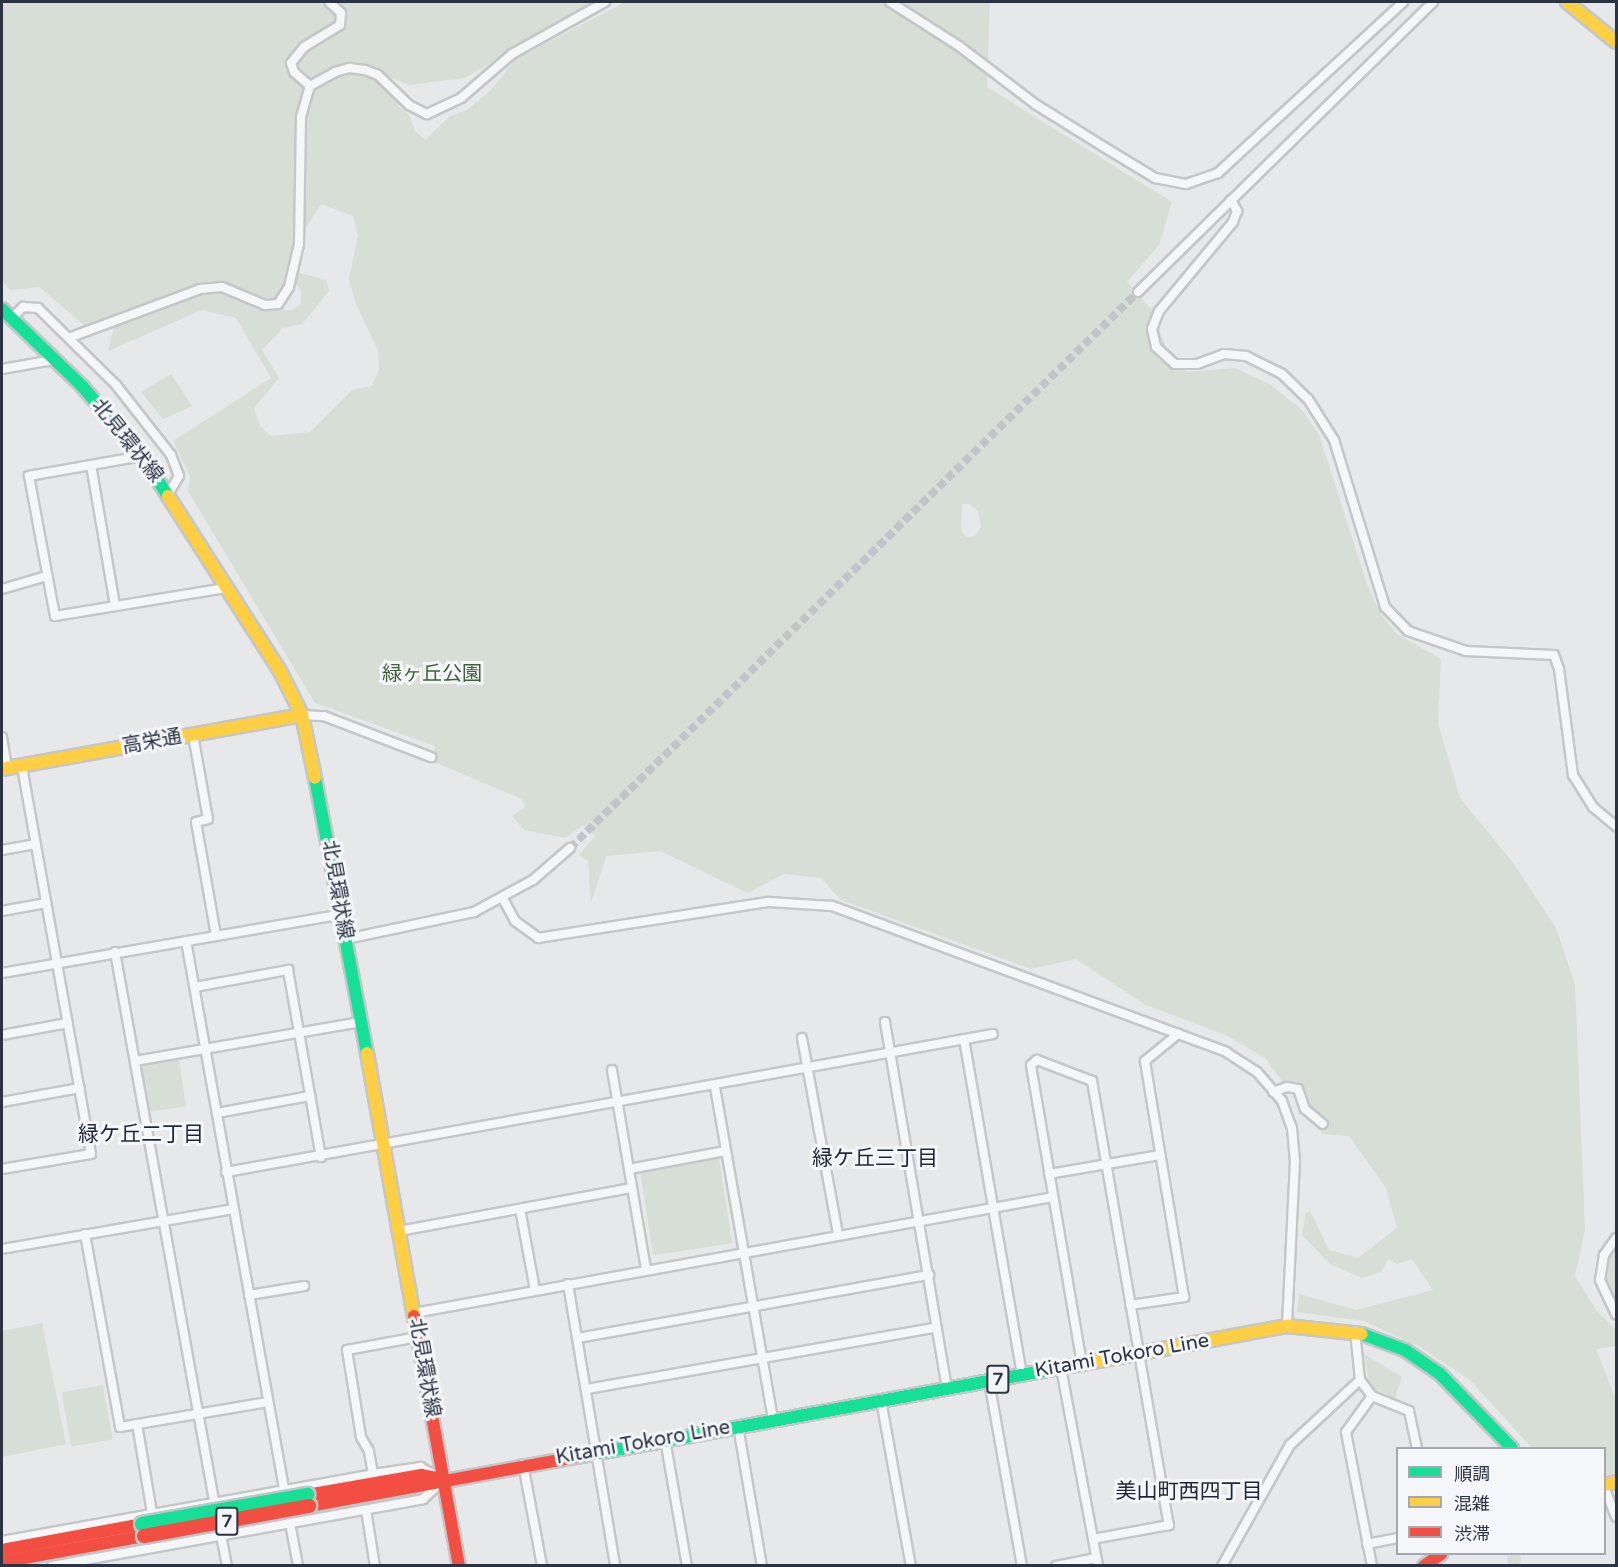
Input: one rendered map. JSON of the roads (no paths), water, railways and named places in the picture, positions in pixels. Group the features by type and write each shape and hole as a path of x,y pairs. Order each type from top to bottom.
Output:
{"main road":[{"path":"1567,2 1617,42"},
{"name":"北見環状線","path":"7,313 91,395 142,456 280,670 302,716 342,914 459,1566"},
{"name":"高栄通","path":"4,769 302,716"},
{"name":"Kitami Tokoro Line","path":"2,1550 146,1524 308,1500 423,1487 444,1479 524,1464 1287,1326 1355,1331 1406,1350 1440,1374 1510,1447"},
{"name":"Kitami Tokoro Line","path":"2,1562 146,1524"},
{"path":"1424,1566 1440,1555"}],"street":[{"path":"310,86 294,72 291,63 304,47 340,25 341,13 329,2"},
{"path":"71,337 200,289 222,287 265,305 278,304 289,287 300,244 301,117 310,86 342,70 365,70 378,75 409,105 427,114 461,98 512,54 605,2"},
{"path":"890,2 959,46 1035,104 1094,141 1155,178 1186,184 1218,173 1402,2"},
{"path":"1138,292 1433,2"},
{"path":"1231,200 1237,211 1233,222 1159,311 1152,329 1156,347 1175,364 1197,364 1224,354 1246,356 1282,374 1308,399 1334,440 1385,607 1408,631 1466,651 1554,654 1573,775 1593,807 1617,826"},
{"path":"7,313 33,305 71,337 116,386 171,455 179,476 168,494"},
{"path":"2,369 53,360"},
{"path":"142,456 29,477 55,616 226,588"},
{"path":"91,465 115,605"},
{"path":"2,589 47,576"},
{"path":"302,716 324,716 431,757"},
{"path":"193,735 208,819 196,822 216,935"},
{"path":"2,737 4,769"},
{"path":"2,1169 91,1154 22,765"},
{"path":"2,850 35,844"},
{"path":"346,939 440,921 503,899 533,880 570,848"},
{"path":"503,899 515,921 538,938 769,902 832,906 1226,1052 1257,1072 1274,1092 1292,1128 1295,1161 1287,1326"},
{"path":"2,911 46,903"},
{"path":"2,973 342,914"},
{"path":"186,941 298,1566"},
{"path":"115,952 162,1221 227,1566"},
{"path":"195,987 288,970 321,1157"},
{"path":"135,1060 361,1022"},
{"path":"885,1022 947,1388"},
{"path":"2,1035 68,1023"},
{"path":"226,1172 715,1087 807,1067 993,1034"},
{"path":"1130,1305 1184,1297 1145,1061 1178,1034"},
{"path":"802,1038 838,1235"},
{"path":"964,1039 1022,1375"},
{"path":"1082,1364 1031,1065 1037,1060 1092,1081 1169,1525 1093,1539"},
{"path":"612,1070 646,1269"},
{"path":"715,1087 773,1420"},
{"path":"1274,1092 1287,1087 1298,1089 1305,1109 1323,1124"},
{"path":"2,1102 80,1088"},
{"path":"217,1113 310,1096"},
{"path":"629,1169 725,1151"},
{"path":"1050,1174 1160,1155"},
{"path":"399,1231 632,1188"},
{"path":"414,1313 646,1269 1053,1197"},
{"path":"2,1249 233,1209"},
{"path":"520,1209 535,1290"},
{"path":"85,1234 120,1427 268,1402"},
{"path":"1617,1238 1605,1256 1600,1280 1617,1314"},
{"path":"578,1338 929,1275"},
{"path":"568,1284 615,1566"},
{"path":"249,1295 304,1286"},
{"path":"587,1389 937,1327"},
{"path":"1355,1331 1360,1380 1372,1396 1409,1411 1417,1447"},
{"path":"374,1474 369,1451 361,1437 347,1350 418,1337"},
{"path":"1056,1566 1097,1562 1061,1368"},
{"path":"1222,1566 1290,1445 1360,1380"},
{"path":"989,1381 1022,1566"},
{"path":"1372,1396 1346,1432 1372,1566"},
{"path":"881,1400 911,1566"},
{"path":"137,1424 146,1524"},
{"path":"738,1426 762,1566"},
{"path":"665,1439 687,1566"},
{"path":"524,1464 542,1566"},
{"path":"2,1541 146,1524 214,1502 420,1467 444,1479 423,1499 222,1538 52,1566"},
{"path":"1606,1489 1617,1517"},
{"path":"366,1510 375,1566"},
{"path":"1367,1544 1396,1538"}],"tunnel":[{"path":"570,848 1138,292"}],"district":[{"name":"緑ケ丘二丁目","path":"141,1135"},
{"name":"緑ケ丘三丁目","path":"875,1159"},
{"name":"美山町西四丁目","path":"1189,1492"}],"park label":[{"name":"緑ヶ丘公園","path":"432,674"}]}
